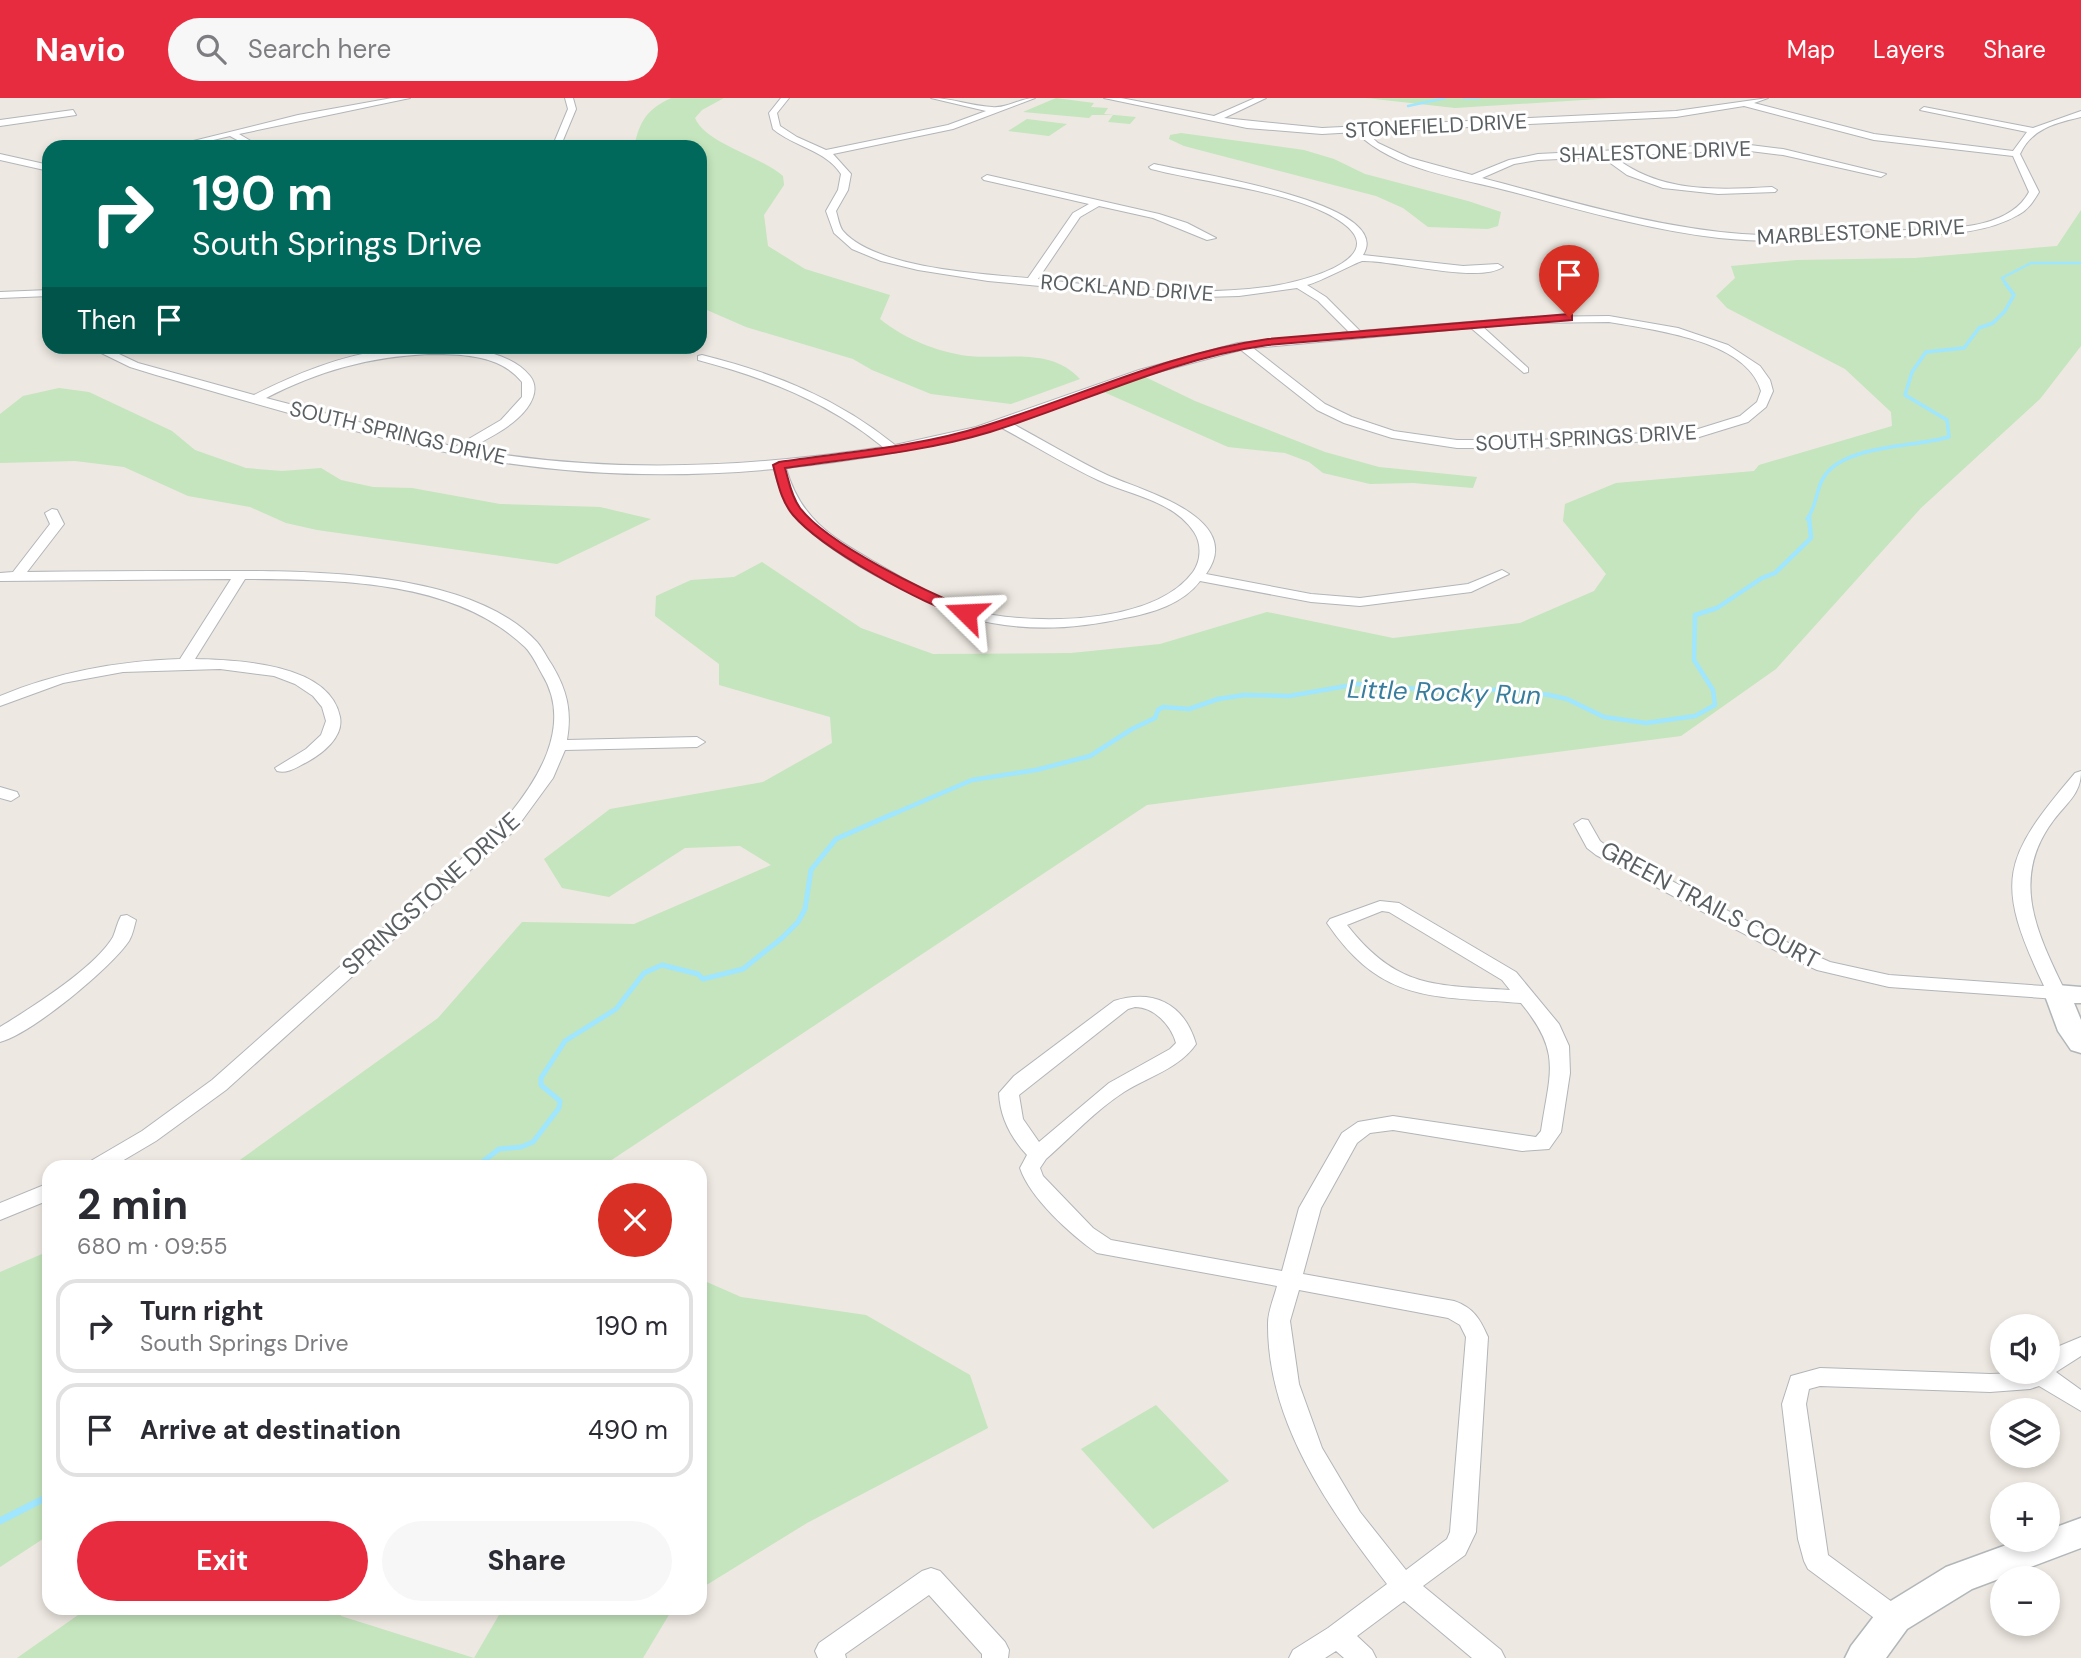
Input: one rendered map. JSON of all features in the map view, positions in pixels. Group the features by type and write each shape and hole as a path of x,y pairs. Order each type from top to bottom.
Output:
{"street":[{"path":"208,140 298,118 406,98"},
{"path":"559,140 572,109 569,98"},
{"path":"785,98 773,113 776,127 792,139 826,153 938,130 1031,98"},
{"path":"935,98 997,111"},
{"name":"STONEFIELD DRIVE","path":"1108,98 1214,119 1284,129 1360,131 1676,114 1746,104 1764,98"},
{"path":"1214,119 1262,98"},
{"path":"1746,104 1874,137 2016,153 2022,140 2032,131 2081,114"},
{"path":"1924,110 2032,131"},
{"path":"0,122 73,113"},
{"name":"MARBLESTONE DRIVE","path":"1360,131 1376,145 1396,155 1473,178 1671,228 1744,237 1819,238 1955,229 1988,223 2012,215 2028,204 2034,192 2016,153"},
{"path":"233,135 243,140"},
{"name":"SHALESTONE DRIVE","path":"1473,178 1528,158 1718,147 1758,148 1881,174"},
{"name":"ROCKLAND DRIVE","path":"826,153 846,174 846,183 830,217 836,230 850,243 878,256 916,267 1031,282 1186,295 1244,293 1299,285 1328,276 1359,258"},
{"path":"1603,153 1631,173 1666,185 1723,192 1772,190"},
{"path":"0,157 42,166"},
{"path":"1154,167 1292,198 1326,209 1346,220 1358,232 1363,245 1359,258 1463,269 1498,267"},
{"path":"987,178 1170,220 1211,238"},
{"path":"1031,282 1076,215 1100,202"},
{"path":"1299,285 1322,299 1357,334"},
{"path":"0,295 42,293"},
{"name":"SOUTH SPRINGS DRIVE","path":"110,354 134,365 255,399 458,450 525,461 607,468 693,469 779,465 892,449 1003,424 1164,365 1241,345 1581,317 1624,321 1678,331 1724,347 1750,363 1764,380 1765,398 1758,409 1744,419 1696,434 1516,445 1457,444 1392,434 1348,420 1321,407 1241,345"},
{"path":"1474,325 1524,370"},
{"path":"255,399 317,370 370,356 393,354"},
{"path":"458,450 513,416 526,402 529,391 524,376 514,368 475,354"},
{"path":"702,358 767,376 817,397 853,417 892,449"},
{"path":"779,465 788,498 797,513 824,537 925,596 966,613 1032,623 1101,619 1161,602 1199,577 1206,558 1206,545 1198,527 1188,517 1162,501 1101,477 1003,424"},
{"path":"9,576 57,524 52,513"},
{"path":"1199,577 1311,598 1360,602 1471,588 1502,574"},
{"path":"183,666 241,575"},
{"name":"SPRINGSTONE DRIVE","path":"9,576 241,575 371,580 435,594 491,616 521,637 551,673 561,705 560,746 540,788 509,826 219,1084 149,1136 108,1160"},
{"path":"0,701 59,679 92,672 183,666 233,666 269,670 299,679 321,694 333,713 331,735 327,742 307,758 282,768"},
{"path":"560,746 696,742"},
{"path":"2081,776 2039,827 2029,844 2022,862 2019,886 2022,915 2031,939 2069,994 2072,1031 2081,1044"},
{"name":"GREEN TRAILS COURT","path":"1582,824 1593,844 1602,851 1788,950 1824,966 1889,981 2069,994"},
{"path":"1493,1658 1404,1586 1351,1519 1311,1451 1287,1384 1279,1321 1310,1208 1349,1138 1365,1127 1393,1123 1521,1144 1542,1144 1551,1132 1557,1099 1559,1046 1549,1024 1527,997 1509,976 1393,907 1380,906 1336,923 1381,969 1400,981 1468,992 1527,997"},
{"path":"0,1036 108,956 122,937 127,920"},
{"path":"1038,1154 1025,1142 1016,1125 1009,1106 1009,1093 1121,1004 1147,1001 1163,1010 1183,1033 1186,1044 1177,1054 1116,1088 1038,1154 1030,1168 1034,1179 1084,1234 1105,1247 1454,1310 1468,1319 1477,1337 1463,1532 1457,1547 1337,1636 1302,1658"},
{"path":"0,1212 42,1194"},
{"path":"2060,1357 2081,1346"},
{"path":"1894,1618 1817,1561 1811,1539 1794,1404 1799,1383 1820,1377 1990,1382"},
{"path":"2059,1384 2081,1402"},
{"path":"1864,1658 1894,1618 1959,1578 2081,1533"},
{"path":"834,1658 828,1651 931,1579 996,1650 995,1658"},
{"path":"1337,1636 1363,1658"}],"green space":[{"path":"671,98 724,98 702,110 695,118 701,127 722,143 762,162 783,176 784,185 764,215 768,246 805,269 890,295 880,319 900,333 922,344 968,356 1028,357 1055,362 1080,379 1011,404 931,394 872,370 853,359 746,327 707,310 707,140 636,140 645,117"},
{"path":"1056,98 1094,103 1091,107 1108,108 1104,114 1136,117 1130,124 1108,122 1113,115 1092,115 1089,118 1023,112"},
{"path":"1366,98 1614,98 1455,108"},
{"path":"1027,119 1067,124 1049,136 1008,131"},
{"path":"1181,133 1304,150 1334,159 1365,174 1501,212 1498,226 1488,229 1428,227 1403,208 1376,196 1184,146 1169,139 1170,135"},
{"path":"2081,210 2081,346 2040,399 1921,508 1776,669 1681,736 1147,805 612,1160 240,1160 438,1018 522,922 634,924 771,865 740,846 685,848 609,897 562,888 544,859 610,809 763,782 832,743 830,717 719,685 719,664 655,616 656,596 691,580 734,577 762,562 861,628 933,654 1071,653 1160,644 1267,612 1393,638 1520,623 1594,591 1606,574 1563,521 1565,504 1616,483 1754,471 1759,465 1892,426 1891,412 1845,369 1727,308 1716,296 1735,278 1731,266 1797,260 1915,258 2057,246"},
{"path":"1139,374 1195,401 1325,452 1379,467 1477,477 1473,488 1413,483 1370,484 1323,473 1309,462 1285,453 1228,447 1097,389"},
{"path":"59,388 89,392 172,431 195,450 246,468 282,471 321,468 341,480 373,487 412,488 500,504 600,507 651,519 557,564 317,530 286,523 250,507 188,496 124,467 75,461 0,463 0,414 23,396"},
{"path":"42,1254 42,1540 0,1567 0,1272"},
{"path":"707,1282 741,1297 866,1315 970,1375 988,1428 807,1523 707,1585"},
{"path":"1156,1405 1229,1481 1153,1529 1081,1449"},
{"path":"78,1615 340,1615 474,1658 17,1658"},
{"path":"499,1615 669,1615 643,1658 474,1658"}],"waterway":[{"path":"1408,106 1445,98"},
{"path":"1464,98 1479,98"},
{"name":"Little Rocky Run","path":"2007,285 2002,278 2031,263 2081,263"},
{"name":"Little Rocky Run","path":"1807,519 1822,479 1836,464 1866,452 1949,437 1947,420 1905,395 1912,372 1926,352 1964,348 1979,328 1993,323 2005,311 2014,295 2005,283"},
{"name":"Little Rocky Run","path":"891,815 972,780 1036,770 1090,756 1132,729 1155,718 1158,710 1163,707 1189,709 1218,699 1244,695 1289,696 1358,684 1464,693 1501,689 1567,699 1604,717 1646,723 1695,716 1715,705 1713,690 1694,660 1695,615 1717,608 1762,578 1775,573 1811,538 1809,517"},
{"name":"Little Rocky Run","path":"485,1160 499,1149 521,1147 533,1142 559,1108 560,1101 541,1085 541,1078 565,1041 616,1009 644,973 662,965 698,974 703,979 743,969 798,922 805,909 811,870 836,839 895,813"},
{"name":"Little Rocky Run","path":"0,1521 42,1500"}],"route":[{"path":"966,613 925,596 824,537 797,513 788,498 779,465 901,448 985,429 1164,365 1224,348 1569,317"}]}
